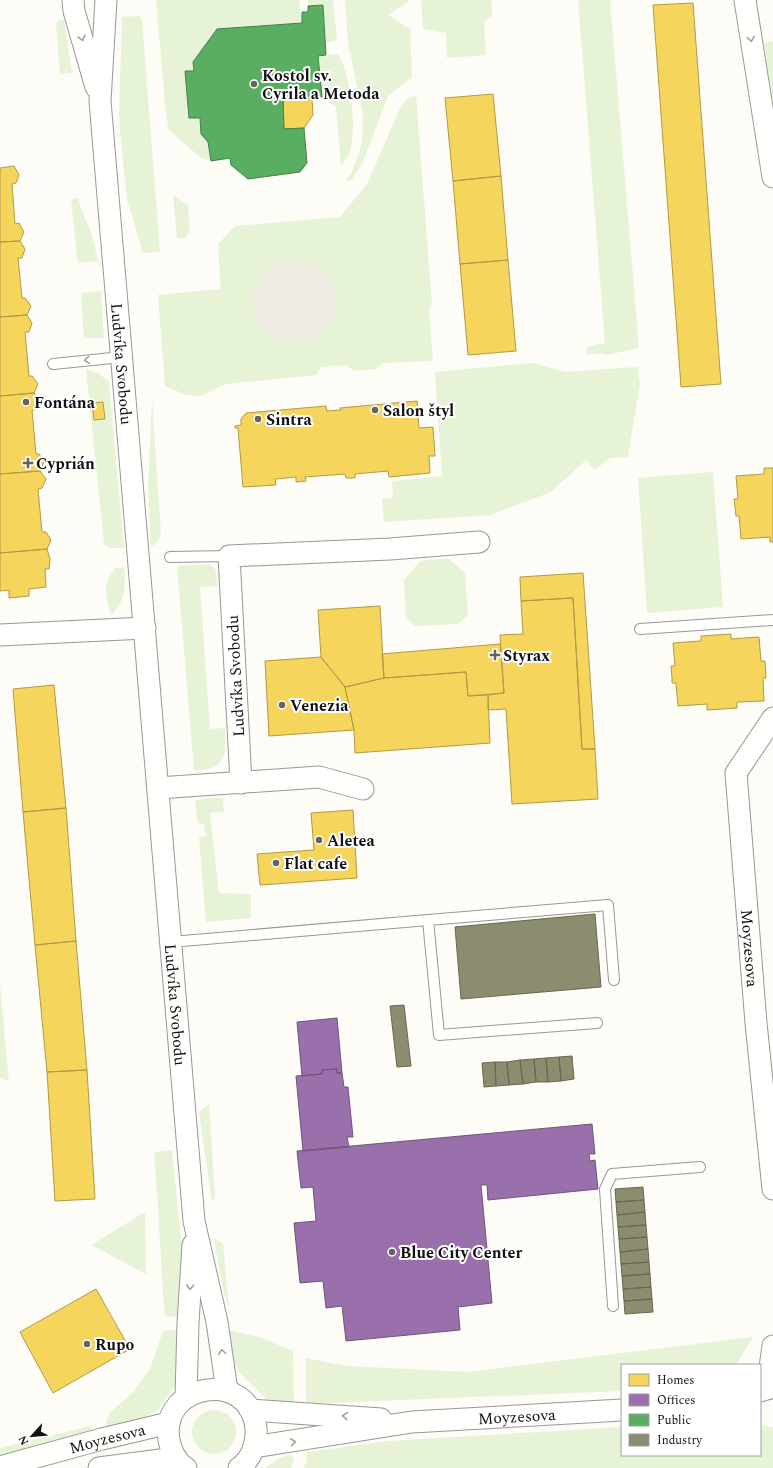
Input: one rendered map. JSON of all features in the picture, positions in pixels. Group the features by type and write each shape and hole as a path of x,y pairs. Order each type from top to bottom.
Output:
{"street":[{"name":"Ludvíka Svobodu","path":"73,0 74,11 100,101"},
{"name":"Ludvíka Svobodu","path":"106,0 100,101 194,1220 217,1322 227,1391"},
{"path":"745,0 773,178"},
{"path":"229,556 390,549 480,542"},
{"name":"Ludvíka Svobodu","path":"229,556 241,783"},
{"path":"0,635 145,628"},
{"name":"Moyzesova","path":"773,718 736,772 756,1023 773,1189"},
{"path":"158,788 319,777 363,789"},
{"name":"Ludvíka Svobodu","path":"186,1397 188,1323 194,1220"},
{"path":"767,1392 773,1346"},
{"name":"Moyzesova","path":"181,1463 170,1447 168,1435 169,1423 173,1413 186,1397 206,1389 227,1391 244,1402 250,1410 255,1422 257,1435 254,1448 249,1458 239,1468"},
{"name":"Moyzesova","path":"250,1410 412,1422"},
{"name":"Moyzesova","path":"254,1448 412,1422 621,1410"},
{"name":"Moyzesova","path":"0,1467 102,1439 169,1423"},
{"name":"Moyzesova","path":"99,1468 181,1463"}],"lane":[{"path":"53,364 122,357"},
{"path":"170,557 229,556"},
{"path":"640,629 773,620"},
{"path":"171,942 608,905 614,980"},
{"path":"428,920 439,1035 597,1023"},
{"path":"613,1306 605,1189 612,1174 700,1167"}],"green space":[{"path":"156,0 299,0 302,23 217,29 193,62 194,71 186,71 189,118 200,118 201,134 209,140 211,161 201,158 169,130 166,115"},
{"path":"308,0 333,0 337,38 334,42 326,42 323,5 308,6"},
{"path":"345,0 408,0 408,2 388,15 410,29 412,77 388,96 363,162 352,180 345,181 352,172 358,156 362,141 363,115 348,43"},
{"path":"421,0 491,0 492,16 484,22 486,55 447,58 446,33 423,29"},
{"path":"578,0 610,0 639,348 607,355 601,353 587,355 586,347 605,343"},
{"path":"139,16 142,19 160,252 143,253 127,199 119,117 122,17"},
{"path":"59,20 64,20 72,73 60,74 56,24"},
{"path":"773,41 773,102 764,43"},
{"path":"338,54 343,63 346,75 352,102 353,116 350,152 348,157 341,165 336,107 322,97 318,56"},
{"path":"416,96 432,304 429,309 433,361 383,363 376,369 354,371 346,365 321,367 316,375 226,384 200,396 186,395 165,386 158,295 221,289 218,244 235,226 340,217 367,184 401,106 409,97"},
{"path":"173,195 188,205 190,231 185,238 177,238"},
{"path":"78,198 92,235 98,261 78,263 71,199"},
{"path":"101,291 104,338 84,338 81,293"},
{"path":"533,363 565,372 637,367 640,384 628,457 610,458 595,470 586,460 551,492 490,515 384,522 382,499 393,498 392,481 442,476 435,372"},
{"path":"86,369 98,373 109,382 124,548 109,548 104,544"},
{"path":"152,400 161,533 158,541 151,547 148,489"},
{"path":"713,472 723,607 647,613 638,478"},
{"path":"448,558 465,573 468,616 458,624 415,626 406,618 404,580 420,561"},
{"path":"209,564 215,568 218,586 200,587 210,729 225,728 226,737 222,760 212,768 194,770 177,566"},
{"path":"124,567 124,593 120,604 111,615 106,595 108,579 116,568"},
{"path":"209,798 223,798 224,812 210,813 219,893 251,894 251,918 206,922 199,837 206,836 204,824 198,823 195,801"},
{"path":"0,984 9,1082 0,1077"},
{"path":"209,1104 215,1198 212,1201 199,1112"},
{"path":"172,1150 182,1248 179,1317 165,1316 154,1152"},
{"path":"145,1212 146,1274 91,1245"},
{"path":"214,1238 223,1243 229,1309 223,1289"},
{"path":"181,1329 182,1375 159,1409 142,1420 108,1430 106,1421 110,1413 133,1392 150,1369 163,1331"},
{"path":"229,1330 262,1338 293,1351 294,1402 290,1406 270,1403 239,1372 232,1359"},
{"path":"753,1337 735,1364 621,1364 621,1391 306,1404 306,1358 346,1366 468,1372"},
{"path":"210,1410 218,1410 230,1416 236,1428 236,1436 230,1448 218,1454 210,1454 198,1448 192,1436 192,1428 198,1416"},
{"path":"761,1425 773,1427 773,1468 304,1468 307,1459 306,1452 388,1441 621,1427 621,1456 761,1456"},
{"path":"91,1426 93,1433 0,1461 0,1448"},
{"path":"290,1454 294,1459 291,1468 266,1468 278,1459"}],"shaded area":[{"path":"286,259 302,259 318,266 329,277 336,293 336,309 333,317 324,331 318,336 302,343 286,343 270,336 259,325 252,309 252,293 259,277 270,266"}],"building: Homes":[{"path":"693,3 721,384 681,387 653,5"},
{"path":"493,94 501,176 453,181 445,98"},
{"path":"312,98 313,115 304,128 284,129 283,100"},
{"path":"14,166 19,175 16,183 12,184 15,224 19,223 24,232 20,241 0,242 0,168"},
{"path":"501,176 508,260 460,264 453,181"},
{"path":"20,241 25,249 22,258 18,258 22,298 25,298 31,306 27,315 0,317 0,242"},
{"path":"508,260 516,351 468,355 460,264"},
{"path":"27,315 32,323 29,332 25,332 29,376 32,376 38,384 34,393 0,396 0,317"},
{"path":"34,393 39,401 35,410 32,410 36,454 39,454 44,462 40,471 0,474 0,396"},
{"path":"417,401 419,428 433,427 435,456 429,456 430,473 389,477 388,471 355,474 355,478 346,478 345,474 305,477 306,481 296,482 296,477 275,479 276,485 243,487 238,428 235,428 235,426 241,425 241,419 246,413 326,406 327,411 341,410 340,408"},
{"path":"103,402 105,419 94,420 92,403"},
{"path":"764,468 773,468 773,542 770,542 770,537 741,539 739,516 736,516 734,499 738,499 736,476 764,474"},
{"path":"40,471 46,479 42,488 38,489 42,532 46,532 51,540 47,549 0,553 0,474"},
{"path":"47,549 50,559 49,569 45,569 46,587 29,589 29,596 9,598 9,590 0,591 0,553"},
{"path":"583,573 595,749 582,749 573,598 521,601 520,577"},
{"path":"573,598 582,749 595,749 598,799 512,804 506,709 488,710 488,695 504,693 500,635 523,634 521,601"},
{"path":"380,606 384,678 345,687 321,657 318,610"},
{"path":"731,634 731,639 759,637 761,661 765,661 766,678 763,678 764,701 737,702 737,708 707,710 707,704 678,706 676,683 672,683 671,666 675,666 673,643 701,641 701,636"},
{"path":"500,644 504,693 468,696 466,672 384,678 382,654"},
{"path":"321,657 345,687 354,730 269,736 265,661"},
{"path":"466,672 468,696 488,695 490,743 355,753 354,730 345,687 384,678"},
{"path":"54,685 66,808 23,812 13,689"},
{"path":"66,808 76,941 35,945 23,812"},
{"path":"353,810 357,878 260,885 257,854 314,850 311,813"},
{"path":"76,941 87,1070 47,1072 35,945"},
{"path":"87,1070 95,1199 55,1201 47,1072"},
{"path":"96,1289 130,1349 53,1393 20,1332"}],"building: Offices":[{"path":"337,1018 342,1073 337,1073 337,1069 322,1070 322,1074 302,1076 297,1022"},
{"path":"337,1069 337,1073 342,1073 344,1087 348,1087 353,1137 347,1137 349,1147 303,1151 296,1076 322,1074 322,1070"},
{"name":"Blue City Center","path":"592,1124 595,1154 589,1154 590,1161 595,1160 598,1189 488,1200 487,1185 481,1185 492,1303 458,1307 460,1330 346,1341 342,1306 326,1308 323,1281 300,1283 294,1223 316,1221 313,1187 301,1188 297,1151"}],"building: Public":[{"name":"Kostol sv. Cyrila a Metoda","path":"323,5 326,55 318,56 322,97 283,100 284,129 304,128 307,163 300,172 248,179 231,165 230,158 211,161 208,142 201,134 200,118 189,118 185,71 194,71 193,62 217,29 302,23 302,12 308,12 308,6"}],"building: Industry":[{"path":"595,914 601,987 461,999 455,927"},
{"path":"404,1005 411,1066 397,1067 390,1006"},
{"path":"572,1056 574,1079 561,1081 559,1057"},
{"path":"559,1057 561,1081 548,1082 546,1058"},
{"path":"546,1058 548,1082 536,1082 534,1059"},
{"path":"534,1059 536,1082 523,1084 520,1060"},
{"path":"520,1060 523,1084 509,1085 507,1062"},
{"path":"495,1062 507,1062 509,1085 496,1086"},
{"path":"495,1062 496,1086 484,1087 482,1063"},
{"path":"643,1187 644,1200 616,1202 615,1189"},
{"path":"644,1200 645,1212 617,1215 616,1202"},
{"path":"645,1212 646,1225 618,1227 617,1215"},
{"path":"646,1225 647,1237 619,1239 618,1227"},
{"path":"647,1237 648,1249 620,1252 619,1239"},
{"path":"648,1249 649,1262 621,1264 620,1252"},
{"path":"649,1262 650,1274 622,1276 621,1264"},
{"path":"650,1274 651,1287 623,1289 622,1276"},
{"path":"651,1287 652,1299 624,1301 623,1289"},
{"path":"652,1299 653,1312 625,1314 624,1301"}],"place":[{"name":"Kostol sv. Cyrila a Metoda","path":"254,84"},
{"name":"Fontána","path":"26,402"},
{"name":"Salon štyl","path":"375,410"},
{"name":"Sintra","path":"258,419"},
{"name":"Cyprián","path":"28,463"},
{"name":"Styrax","path":"495,655"},
{"name":"Venezia","path":"282,705"},
{"name":"Aletea","path":"319,840"},
{"name":"Flat cafe","path":"276,863"},
{"name":"Blue City Center","path":"392,1252"},
{"name":"Rupo","path":"87,1344"}]}
